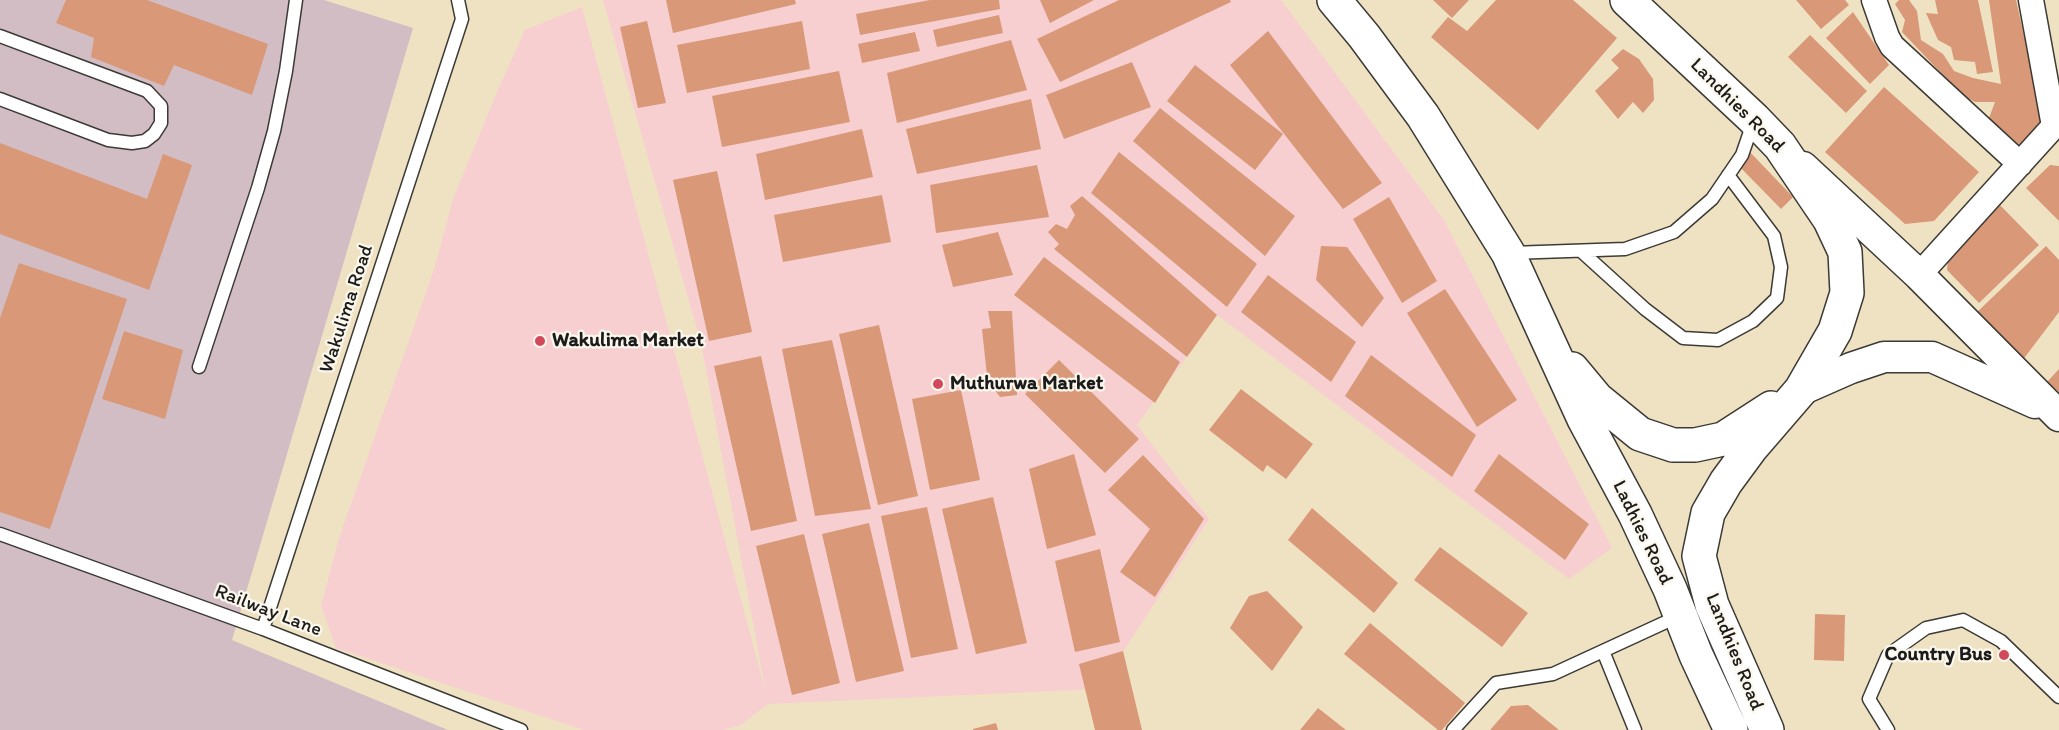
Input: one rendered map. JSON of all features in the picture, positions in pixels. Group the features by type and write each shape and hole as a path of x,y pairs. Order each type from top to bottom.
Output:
{"main road":[{"path":"1334,0 1364,36 1423,116 1508,254 1546,338"},
{"name":"Landhies Road","path":"1627,0 1780,146 1830,219 1845,252 1847,293 1835,331 1801,390 1751,448 1726,482 1708,513 1700,556 1712,605 1767,730"},
{"name":"Landhies Road","path":"1546,338 1597,399 1640,434 1673,445 1695,445 1723,439 1801,390"},
{"name":"Ladhies Road","path":"1546,338 1584,419 1635,514 1731,730"}],"street":[{"path":"1874,0 1892,46 2020,164"},
{"path":"1919,275 2057,126 2031,0"},
{"path":"1780,146 1919,275 2057,414"},
{"path":"1801,390 1851,368 1884,357 1932,357 2057,414"}],"lane":[{"path":"199,367 271,143 286,71 296,0"},
{"name":"Wakulima Road","path":"263,629 462,20 458,0"},
{"path":"0,36 147,91 161,106 161,123 154,134 145,141 132,143 108,140 0,99"},
{"path":"1508,254 1625,249 1674,232 1712,199 1742,155 1754,119"},
{"path":"1581,251 1645,309 1683,338 1718,340 1754,321 1777,298 1781,267 1774,236 1728,176"},
{"name":"Railway Lane","path":"0,534 263,629 521,730"},
{"path":"1453,730 1496,683 1553,674 1680,615"},
{"path":"1888,730 1869,699 1888,655 1926,628 1963,620 2001,641 2059,697"},
{"path":"1603,651 1635,730"}],"shaded area":[{"path":"0,0 324,0 413,28 232,640 448,730 0,730"},
{"name":"Muthurwa Market","path":"603,0 1281,0 1444,220 1612,548 1569,579 1217,315 1137,425 1209,519 1099,689 768,704 741,725 723,730 584,730 336,648 321,606 340,535 434,270 453,199 525,30 582,7 766,693 701,343"}],"building":[{"path":"66,0 147,0 268,44 252,95 174,65 164,86 91,57 94,38 56,23"},
{"path":"666,0 795,0 796,4 673,33"},
{"path":"930,0 999,0 1000,9 860,35 856,14"},
{"path":"1040,0 1094,0 1050,23"},
{"path":"1119,0 1230,0 1231,2 1060,82 1037,39"},
{"path":"1433,0 1469,0 1452,18"},
{"path":"1496,0 1573,0 1617,38 1538,130 1431,37 1448,17 1467,31"},
{"path":"1796,0 1845,0 1849,5 1821,29"},
{"path":"1899,0 1909,0 1917,11 1921,40 1943,54 1954,71 2001,84 1989,0 2016,0 2044,124 2023,148 1989,118 1995,102 1975,102 1962,95 1902,32 1905,20 1895,4"},
{"path":"1935,0 1978,0 1993,72 1977,74 1975,62 1954,60 1951,47 1938,40 1926,13 1938,14"},
{"path":"1853,12 1889,65 1870,84 1826,38"},
{"path":"999,15 1003,33 937,47 933,30"},
{"path":"647,21 666,103 638,108 620,27"},
{"path":"802,21 810,69 687,93 677,45"},
{"path":"1268,31 1382,183 1343,209 1230,65"},
{"path":"915,32 920,51 862,63 858,44"},
{"path":"1810,35 1867,91 1846,113 1788,57"},
{"path":"1011,40 1027,90 897,123 887,73"},
{"path":"1623,49 1639,59 1653,79 1654,100 1643,113 1633,102 1618,119 1595,91 1619,68 1611,60"},
{"path":"1132,62 1151,107 1064,139 1046,95"},
{"path":"1195,65 1283,134 1255,170 1167,101"},
{"path":"839,71 850,122 722,147 712,96"},
{"path":"1884,87 1979,172 1934,221 1905,224 1825,152"},
{"path":"1031,99 1041,149 917,174 906,129"},
{"path":"1160,108 1295,216 1265,256 1133,141"},
{"path":"862,129 873,177 765,200 756,154"},
{"path":"0,143 147,199 163,154 192,165 149,290 0,234"},
{"path":"1749,151 1793,197 1781,209 1736,163"},
{"path":"1119,152 1257,264 1227,307 1091,193"},
{"path":"1037,165 1049,217 936,233 930,185"},
{"path":"2050,165 2059,166 2059,221 2026,188"},
{"path":"717,171 752,332 709,341 673,180"},
{"path":"882,195 891,242 783,262 774,215"},
{"path":"1082,196 1217,315 1187,357 1054,249 1059,244 1048,232 1056,224 1067,229 1075,215 1070,206"},
{"path":"1389,197 1437,281 1402,303 1353,219"},
{"path":"1998,203 2039,245 1979,303 1947,270 1949,250"},
{"path":"998,232 1013,275 953,287 942,245"},
{"path":"1321,246 1347,247 1384,298 1362,327 1316,280"},
{"path":"2046,246 2059,260 2059,312 2019,365 1974,315"},
{"path":"1044,257 1180,362 1155,403 1014,295"},
{"path":"19,263 127,299 50,529 0,512 0,318"},
{"path":"1268,275 1356,342 1331,382 1241,312"},
{"path":"1445,289 1517,400 1477,427 1407,313"},
{"path":"988,311 1012,311 1017,395 1000,397 995,390 995,378 987,376 982,329 991,328"},
{"path":"879,325 918,496 878,505 839,334"},
{"path":"124,331 183,350 165,419 102,399"},
{"path":"832,340 871,509 815,516 782,349"},
{"path":"1371,355 1476,435 1452,477 1345,396"},
{"path":"761,356 797,521 751,531 714,366"},
{"path":"1059,360 1139,439 1105,473 1025,394"},
{"path":"2059,369 2059,392 2047,382"},
{"path":"1241,389 1313,444 1286,479 1267,465 1263,472 1209,430"},
{"path":"961,390 980,480 930,490 912,399"},
{"path":"1074,454 1096,535 1047,549 1029,469"},
{"path":"1499,454 1589,524 1565,560 1474,491"},
{"path":"1143,455 1204,519 1155,597 1120,572 1150,529 1108,490"},
{"path":"993,497 1027,643 976,654 942,509"},
{"path":"927,507 958,649 911,658 881,516"},
{"path":"1312,508 1398,583 1374,613 1288,540"},
{"path":"869,523 904,671 856,682 822,534"},
{"path":"804,534 840,683 792,695 756,546"},
{"path":"1440,547 1528,613 1502,647 1414,580"},
{"path":"1100,549 1120,642 1075,652 1055,561"},
{"path":"1267,591 1303,627 1272,671 1230,628 1249,596"},
{"path":"1815,614 1845,615 1844,661 1814,660"},
{"path":"1370,623 1465,703 1442,730 1438,730 1344,654"},
{"path":"1123,651 1142,730 1095,730 1079,664"},
{"path":"1528,705 1559,730 1490,730 1511,706"},
{"path":"1318,708 1346,730 1300,730"},
{"path":"996,723 998,730 973,730 973,729"}],"place":[{"name":"Wakulima Market","path":"540,341"},
{"name":"Muthurwa Market","path":"938,384"},
{"name":"Country Bus","path":"2004,655"}]}
